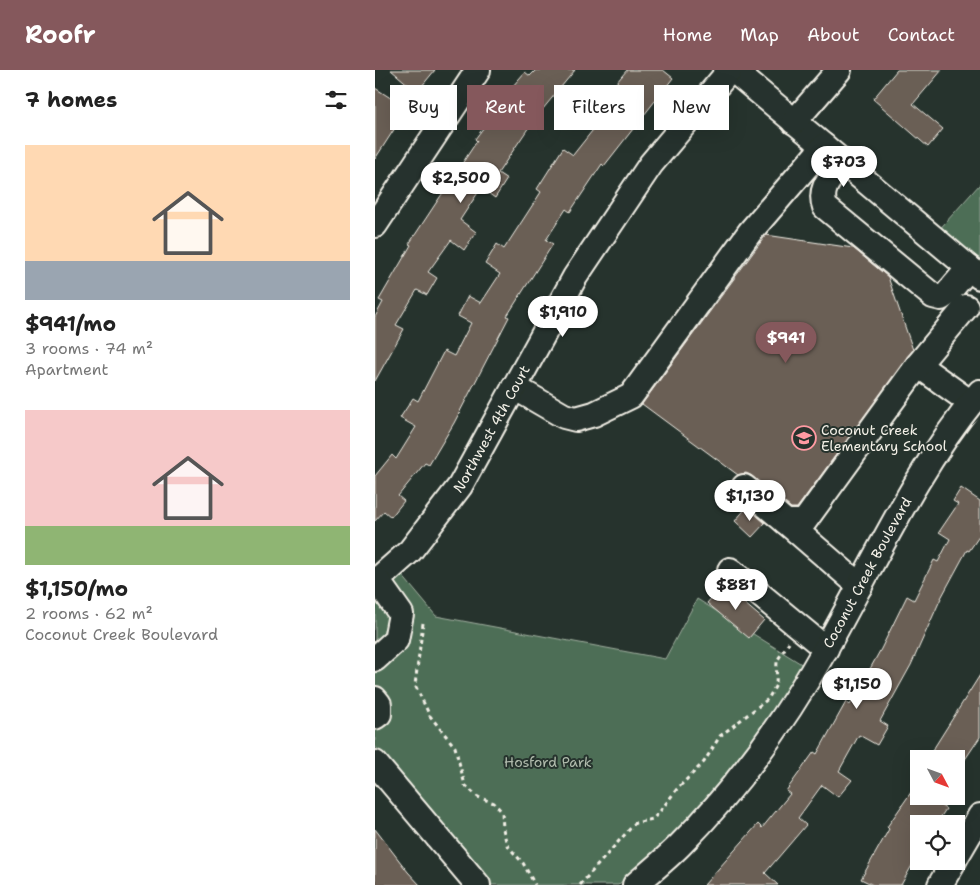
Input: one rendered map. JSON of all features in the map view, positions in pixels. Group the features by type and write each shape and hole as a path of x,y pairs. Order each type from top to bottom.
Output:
{"street":[{"path":"375,225 478,70"},
{"path":"732,70 824,146 974,272 941,298 933,296 825,207 822,198 823,188 843,162"},
{"name":"Northwest 4th Court","path":"376,581 410,552 460,486 575,277 651,164 732,70"},
{"path":"795,122 839,70"},
{"path":"514,387 564,416 576,419 594,414 631,396 750,232 824,146"},
{"path":"786,522 804,522 918,364 966,306"},
{"path":"918,364 975,398"},
{"name":"Coconut Creek Boulevard","path":"635,885 680,846 736,782 781,723 826,648 919,476 975,398"},
{"path":"744,487 860,586"},
{"path":"730,570 826,648"},
{"path":"375,659 396,640 401,614 376,581"},
{"path":"375,699 379,704 379,714 375,717"},
{"path":"375,763 478,885"},
{"path":"965,842 980,816"},
{"path":"940,885 948,870"}],"path":[{"path":"423,622 415,684 430,716 455,747 465,785 478,797 494,803 502,812 503,829 507,845 523,863 535,885"},
{"path":"580,885 635,823 653,818 661,810 677,789 703,762 720,736 768,699 776,685 777,661 799,626"}],"green space":[{"path":"980,184 980,268 937,232"},
{"name":"Hosford Park","path":"401,574 436,616 665,659 697,599 803,665 738,761 679,830 618,885 490,885 375,746 375,598"}],"building":[{"path":"391,70 435,70 423,85 409,85"},
{"path":"536,70 575,70 563,85 554,85 554,96 544,108 544,85 514,85 525,72 530,76"},
{"path":"627,70 663,70 673,78 668,85 654,85 654,102 644,115 644,85 614,85"},
{"path":"897,70 942,70 913,104 943,129 928,147 873,99"},
{"path":"375,88 390,98 390,130 394,130 375,159"},
{"path":"482,130 527,130 498,173 507,179 495,198 481,188 460,220 476,232 464,250 451,240 428,272 437,278 427,295 417,290 396,325 404,329 375,381 375,317 383,302 379,300 411,245 409,244 477,141 475,139"},
{"path":"593,130 632,130 604,166 602,164 570,212 566,209 546,240 553,244 507,316 509,317 454,423 429,465 425,463 398,496 404,501 391,517 384,511 375,521 375,476 392,455 396,459 416,427 400,418 413,398 418,401 444,351 454,356 471,323 458,316 468,296 481,303 500,274 485,264 497,244 504,249 541,192 537,189 563,148 573,155"},
{"name":"Coconut Creek Elementary School","path":"766,235 853,248 888,277 913,350 797,508 791,508 752,476 746,473 738,475 642,404"},
{"path":"961,488 980,501 980,535 969,551 967,550 941,598 911,665 880,721 888,726 877,745 859,735 839,771 852,780 838,797 822,785 798,818 806,825 765,873 778,885 704,885 758,824 762,828 790,794 786,791 814,752 817,754 846,702 850,705 881,649 907,596 914,600 934,560 938,562 950,539 939,532 958,504 953,501"},
{"path":"747,507 765,523 752,537 735,521"},
{"path":"723,585 764,620 749,638 707,603"},
{"path":"980,675 980,737 965,760 965,750 933,750"},
{"path":"910,794 910,805 940,805 946,809 942,815 910,815 910,869 901,885 873,885 861,879 889,829 887,827"},
{"path":"375,829 408,872 420,885 375,885"}],"place":[{"name":"Coconut Creek Elementary School","path":"804,438"}]}
